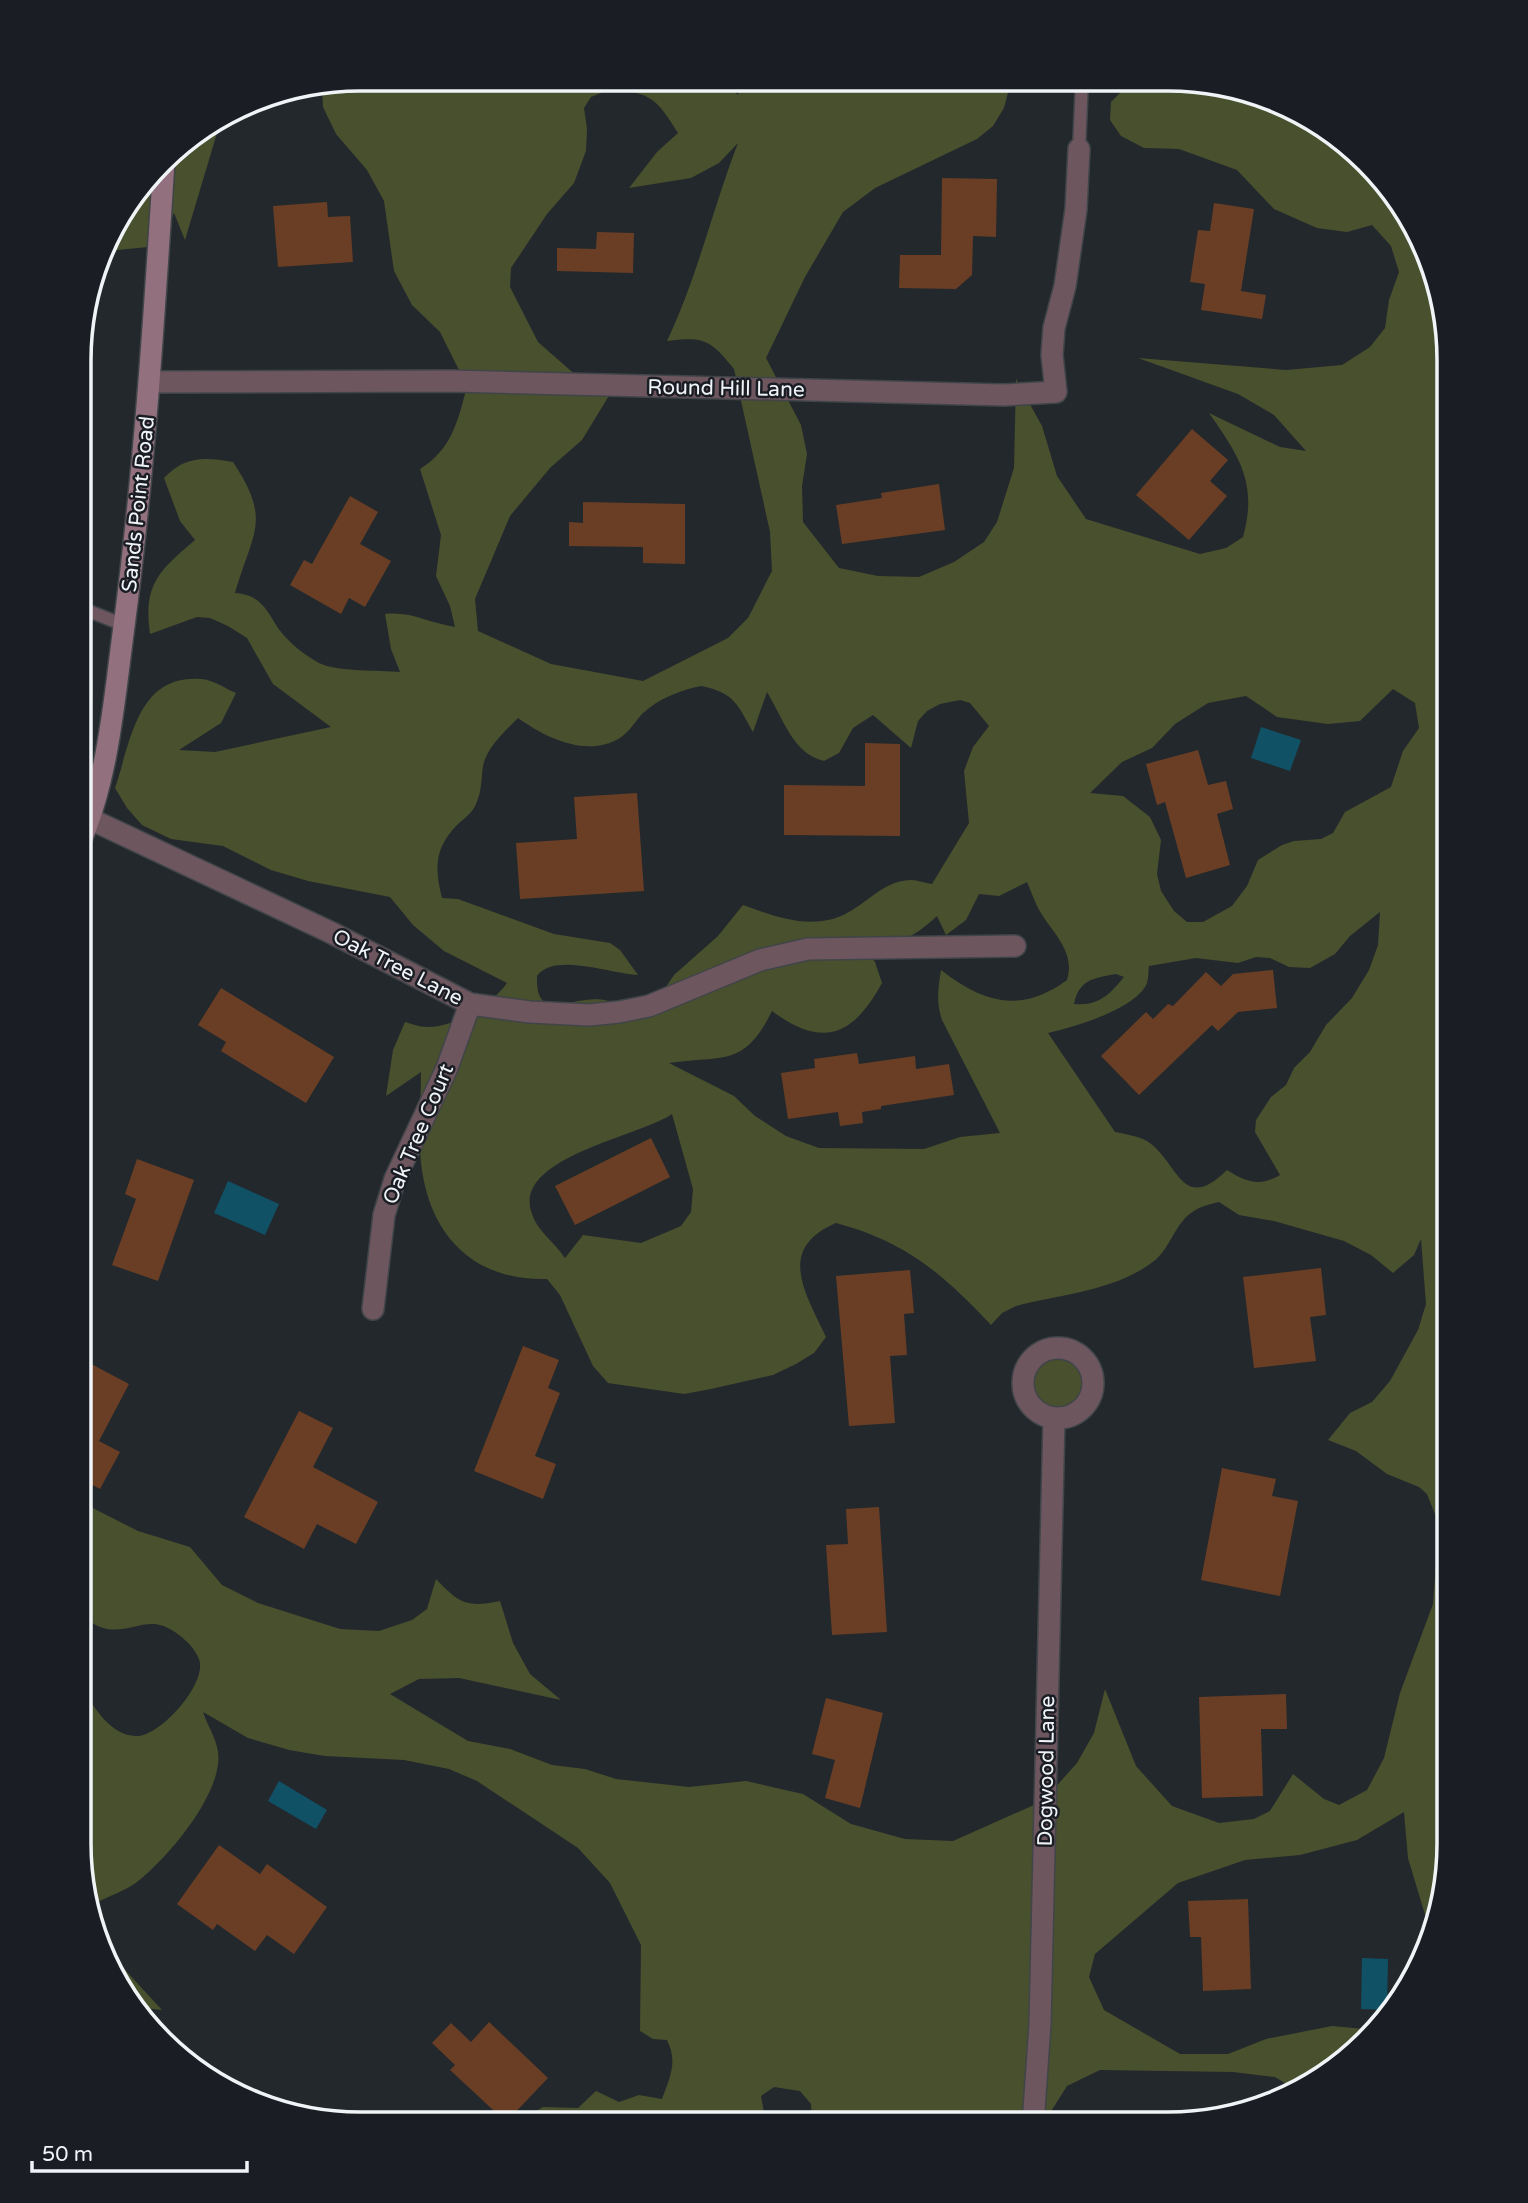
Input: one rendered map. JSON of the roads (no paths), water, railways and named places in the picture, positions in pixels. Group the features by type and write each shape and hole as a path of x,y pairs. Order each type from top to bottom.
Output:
{"main road":[{"name":"Sands Point Road","path":"91,805 112,715 144,462 163,178"}],"street":[{"name":"Round Hill Lane","path":"150,382 452,381 992,395 1056,392 1052,355 1054,328 1065,286 1074,222 1079,149"},
{"name":"Oak Tree Lane","path":"91,819 332,933 470,1004 530,1012 589,1015 619,1012 649,1006 760,960 808,949 1015,946"},
{"name":"Oak Tree Court","path":"373,1309 384,1215 396,1179 447,1068 470,1004"},
{"name":"Dogwood Lane","path":"1034,2112 1040,2024 1054,1418"}],"lane":[{"path":"1079,149 1082,91"},
{"path":"91,612 124,625"}],"water":[{"path":"1261,727 1301,740 1290,771 1251,758"},
{"path":"228,1181 279,1204 265,1235 214,1213"},
{"path":"279,1781 327,1810 316,1829 268,1801"},
{"path":"1362,1958 1388,1959 1387,1999 1379,2010 1361,2009"}]}
